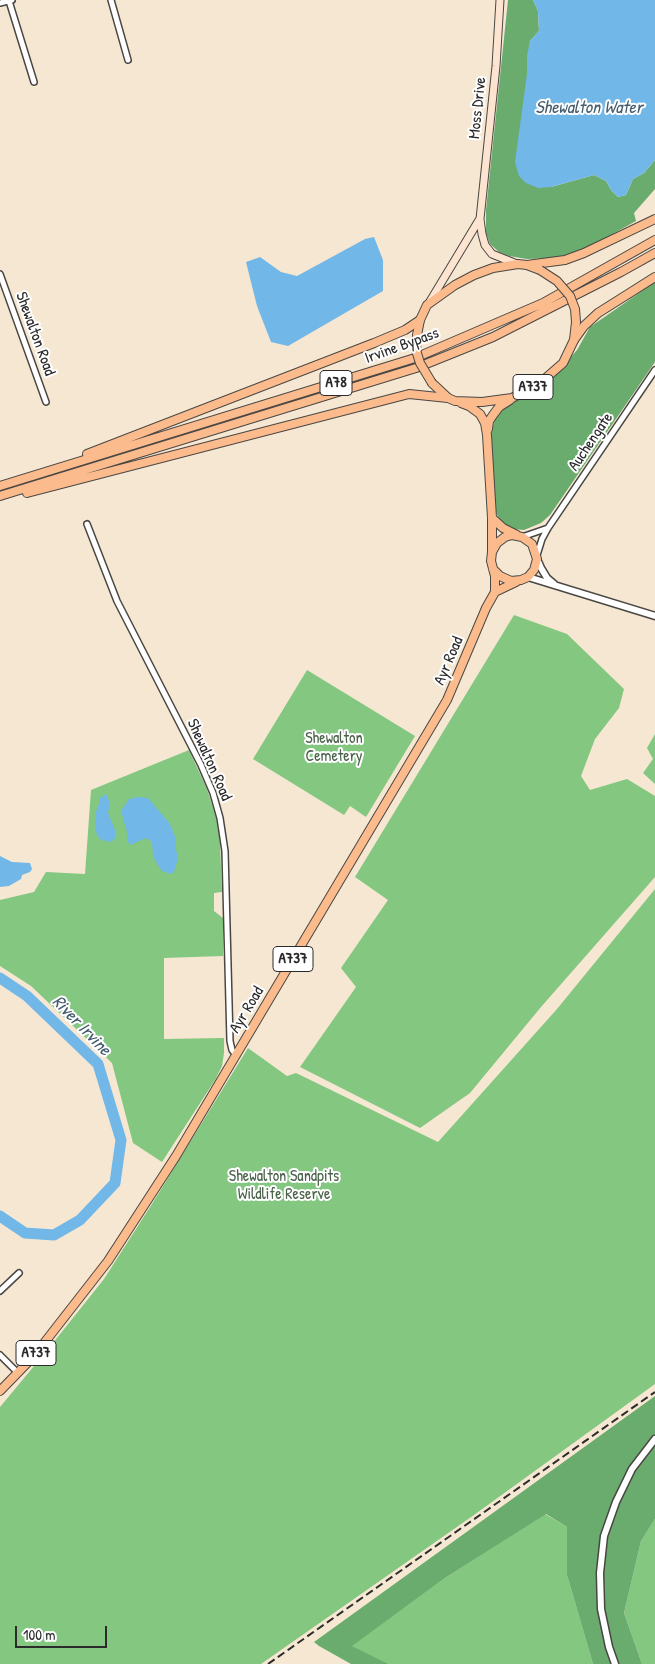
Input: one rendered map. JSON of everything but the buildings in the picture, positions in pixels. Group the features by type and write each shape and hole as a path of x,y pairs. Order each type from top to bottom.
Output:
{"main road":[{"name":"Moss Drive","path":"500,0 496,66 480,220 482,234 492,254 518,264"},
{"path":"527,265 564,260 584,253 655,218"},
{"name":"Moss Drive","path":"427,305 480,220"},
{"name":"Irvine Bypass","path":"0,486 415,358 543,303 655,240"},
{"name":"Irvine Bypass","path":"0,498 416,368 494,337 621,272 655,252"},
{"name":"A737","path":"487,435 489,421 499,407 552,374 563,363 574,340 575,309 567,292 557,281 540,270 527,265 518,264 493,268 455,284 427,305 420,320 417,335 416,350 420,363 432,383 451,399 469,406 480,414 485,422 492,518 491,561 494,568 495,592"},
{"path":"574,340 584,326 598,313 655,277"},
{"path":"22,478 374,343 405,330 420,320"},
{"path":"0,498 409,394 451,399"},
{"name":"A737","path":"451,399 482,402 512,398"},
{"path":"492,518 502,528 521,536 532,544 537,557 534,570 524,579 495,592"},
{"path":"492,552 497,543 505,537 521,536"},
{"path":"494,568 504,579 511,581 524,579"},
{"name":"Ayr Road","path":"0,1392 34,1356 108,1261 176,1156 447,700 486,608 495,592"}],"street":[{"path":"0,3 11,0 34,82"},
{"path":"111,0 128,60"},
{"name":"Shewalton Road","path":"0,274 46,402"},
{"name":"Auchengate","path":"537,557 548,528 655,370"},
{"name":"Shewalton Road","path":"87,524 117,601 201,765 213,793 220,818 225,851 230,1041 232,1050 236,1055"},
{"path":"521,536 548,528"},
{"path":"537,557 548,578 557,586"},
{"path":"524,579 557,586 655,616"},
{"path":"0,1291 18,1273"},
{"path":"0,1354 18,1372"},
{"path":"616,1664 609,1647 601,1609 600,1573 604,1536 616,1502 632,1469 655,1439"}],"green space":[{"path":"508,0 533,0 538,11 539,31 530,41 527,74 551,187 594,175 606,181 618,197 626,195 633,179 644,173 655,160 655,189 634,213 636,221 580,252 558,258 527,259 509,256 499,252 490,244 486,233 486,210"},
{"path":"655,282 655,362 550,515 541,523 524,530 513,529 500,521 495,510 491,434 495,419 502,409 552,379 577,350 590,327"},
{"path":"514,615 567,634 624,689 619,708 595,739 581,776 590,790 627,779 655,796 655,877 541,1007 470,1093 420,1128 300,1067 356,987 341,968 388,900 355,877"},
{"name":"Shewalton Cemetery","path":"307,670 415,736 366,817 350,806 344,815 253,759"},
{"path":"655,734 655,784 643,773 653,759 647,748"},
{"path":"189,750 207,789 216,817 220,843 222,892 214,893 214,911 223,918 223,956 164,958 164,1039 224,1038 224,1053 222,1066 215,1080 162,1162 133,1143 112,1063 31,986 0,966 0,900 34,892 46,872 85,874 91,790"},
{"name":"Shewalton Sandpits Wildlife Reserve","path":"655,889 655,1384 474,1515 261,1664 0,1664 0,1407 104,1279 248,1048 287,1076 296,1073 438,1142 557,1009"},
{"path":"655,1396 655,1519 641,1541 624,1613 642,1664 593,1664 567,1575 567,1527 546,1514 445,1578 352,1646 389,1664 351,1664 314,1642"},
{"path":"545,1514 567,1527 567,1575 593,1664 389,1664 351,1646 445,1578"},
{"path":"655,1519 655,1664 642,1664 624,1613 641,1541"}],"water":[{"name":"Shewalton Water","path":"533,0 655,0 655,160 644,173 633,179 626,195 618,197 606,181 594,175 551,187 538,188 526,183 519,176 515,162 527,74 527,56 530,41 539,31 538,11"},
{"path":"374,237 383,260 383,291 288,346 271,342 257,306 246,262 260,257 281,272 297,276 365,239"},
{"path":"106,794 110,803 108,813 115,830 115,838 109,842 100,839 95,826 95,814 100,798"},
{"path":"138,797 148,798 170,824 176,839 178,858 174,872 171,874 162,871 157,864 153,855 152,842 146,838 130,845 127,840 127,832 121,811 129,799"},
{"path":"0,856 12,862 30,863 32,869 30,872 22,875 21,879 9,886 0,887"}],"waterway":[{"name":"River Irvine","path":"0,978 27,996 98,1064 121,1140 115,1183 80,1220 54,1235 25,1233 0,1216"}],"railway":[{"path":"268,1664 655,1392"}]}
